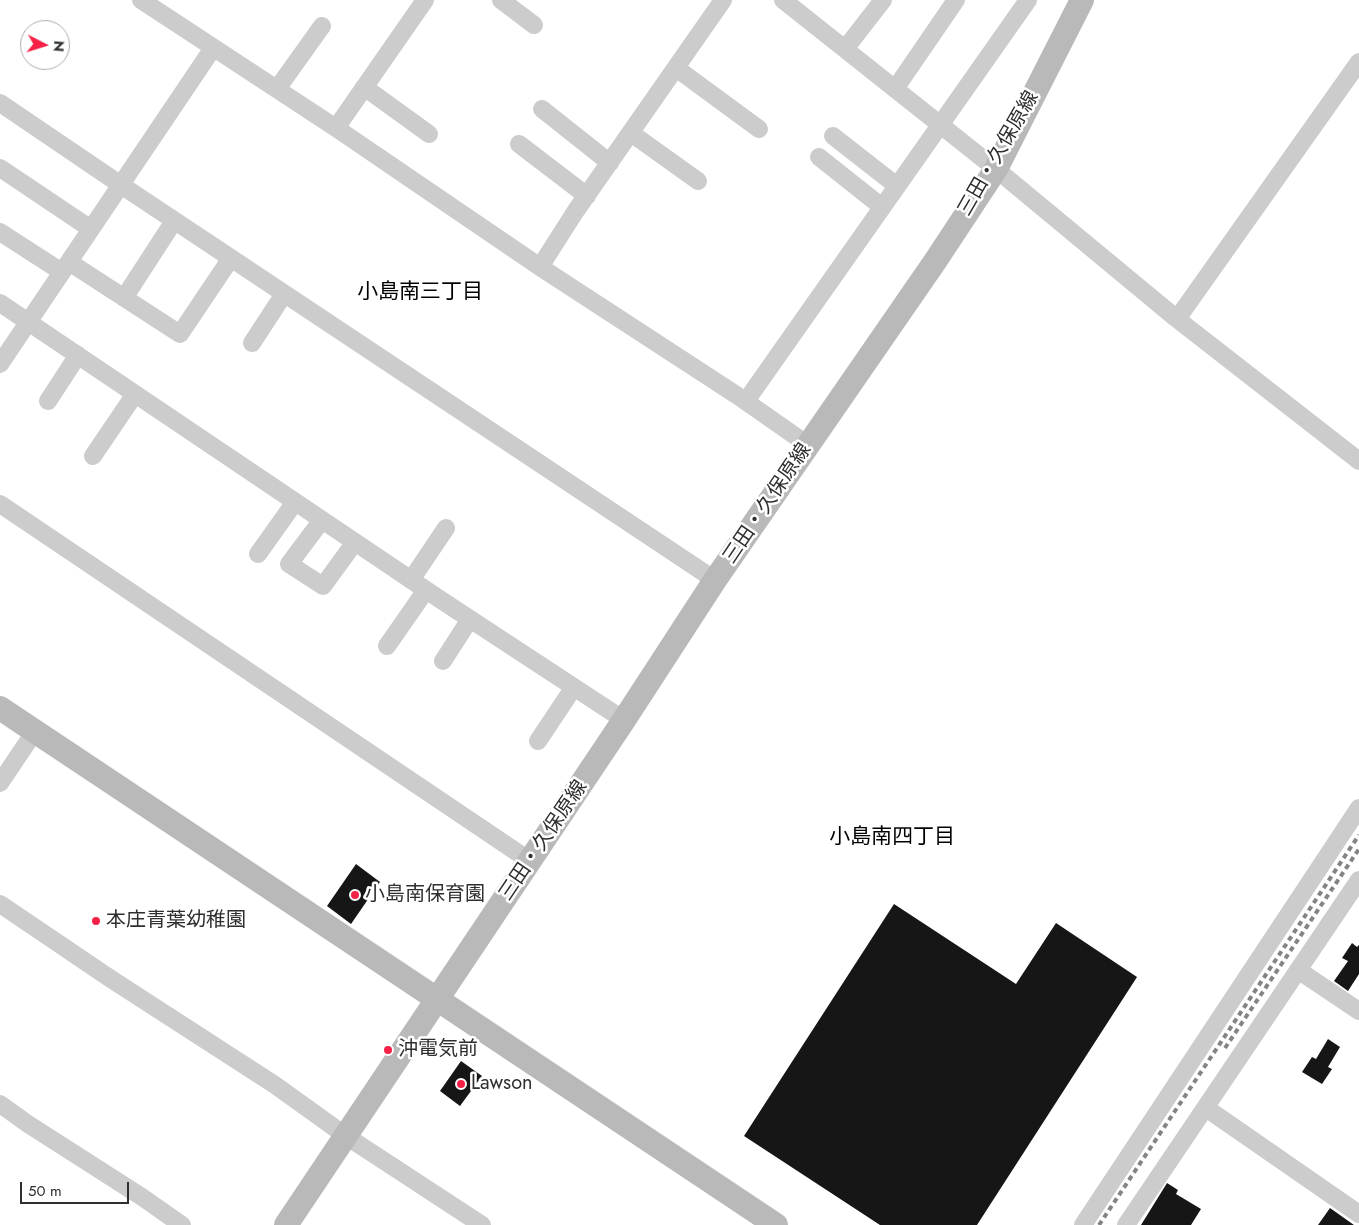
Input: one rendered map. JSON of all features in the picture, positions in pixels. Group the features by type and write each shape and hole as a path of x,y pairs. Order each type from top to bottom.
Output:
{"street":[{"path":"141,0 336,128 540,267 746,401 808,445"},
{"path":"336,128 425,0"},
{"path":"501,0 534,24"},
{"path":"540,267 723,0"},
{"path":"782,0 804,6 845,49 996,169 1177,320 1359,461"},
{"path":"845,49 882,0"},
{"path":"895,89 956,0"},
{"path":"746,401 1028,0"},
{"name":"三田・久保原線","path":"286,1225 624,720 715,580 936,260 996,169 1082,0"},
{"path":"277,89 322,26"},
{"path":"0,364 213,48"},
{"path":"1177,320 1359,62"},
{"path":"676,68 759,129"},
{"path":"364,87 430,134"},
{"path":"0,103 121,186 715,580"},
{"path":"542,109 610,163"},
{"path":"631,133 698,181"},
{"path":"833,136 897,186"},
{"path":"519,144 587,196"},
{"path":"819,156 882,207"},
{"path":"0,168 91,229"},
{"path":"124,298 174,221"},
{"path":"0,232 124,298 180,334 230,258"},
{"path":"252,343 284,294"},
{"path":"0,303 411,580 624,720"},
{"path":"48,401 78,355"},
{"path":"93,456 135,394"},
{"path":"258,554 295,502"},
{"path":"0,504 530,861"},
{"path":"322,520 289,564 323,586 355,542"},
{"path":"411,580 446,528"},
{"path":"387,646 426,590"},
{"path":"442,661 470,619"},
{"path":"538,741 574,688"},
{"path":"0,708 776,1225"},
{"path":"0,783 35,731"},
{"path":"1083,1225 1359,808"},
{"path":"1126,1225 1359,880"},
{"path":"0,904 111,979 276,1085 346,1136 482,1225"},
{"path":"1298,970 1359,1011"},
{"path":"0,1104 182,1225"},
{"path":"1206,1108 1359,1214"}],"building":[{"path":"356,864 380,882 351,924 327,906"},
{"path":"894,904 1016,984 1056,923 1137,977 977,1225 880,1225 744,1136"},
{"path":"1352,943 1357,947 1359,945 1359,974 1348,991 1334,981 1348,961 1342,958"},
{"path":"1328,1039 1340,1047 1328,1067 1332,1069 1322,1084 1302,1072 1312,1057 1316,1059"},
{"name":"Lawson","path":"461,1061 482,1076 460,1106 440,1091"},
{"path":"1167,1183 1178,1190 1176,1194 1201,1209 1191,1225 1141,1225"},
{"path":"1330,1208 1354,1225 1318,1225"}],"railway":[{"path":"1099,1225 1359,835"},
{"path":"1225,1048 1359,849"}],"place":[{"name":"小島南保育園","path":"355,895"},
{"name":"本庄青葉幼稚園","path":"96,921"},
{"name":"沖電気前","path":"388,1050"},
{"name":"Lawson","path":"461,1084"}],"district":[{"name":"小島南三丁目","path":"420,293"},
{"name":"小島南四丁目","path":"892,838"}]}
